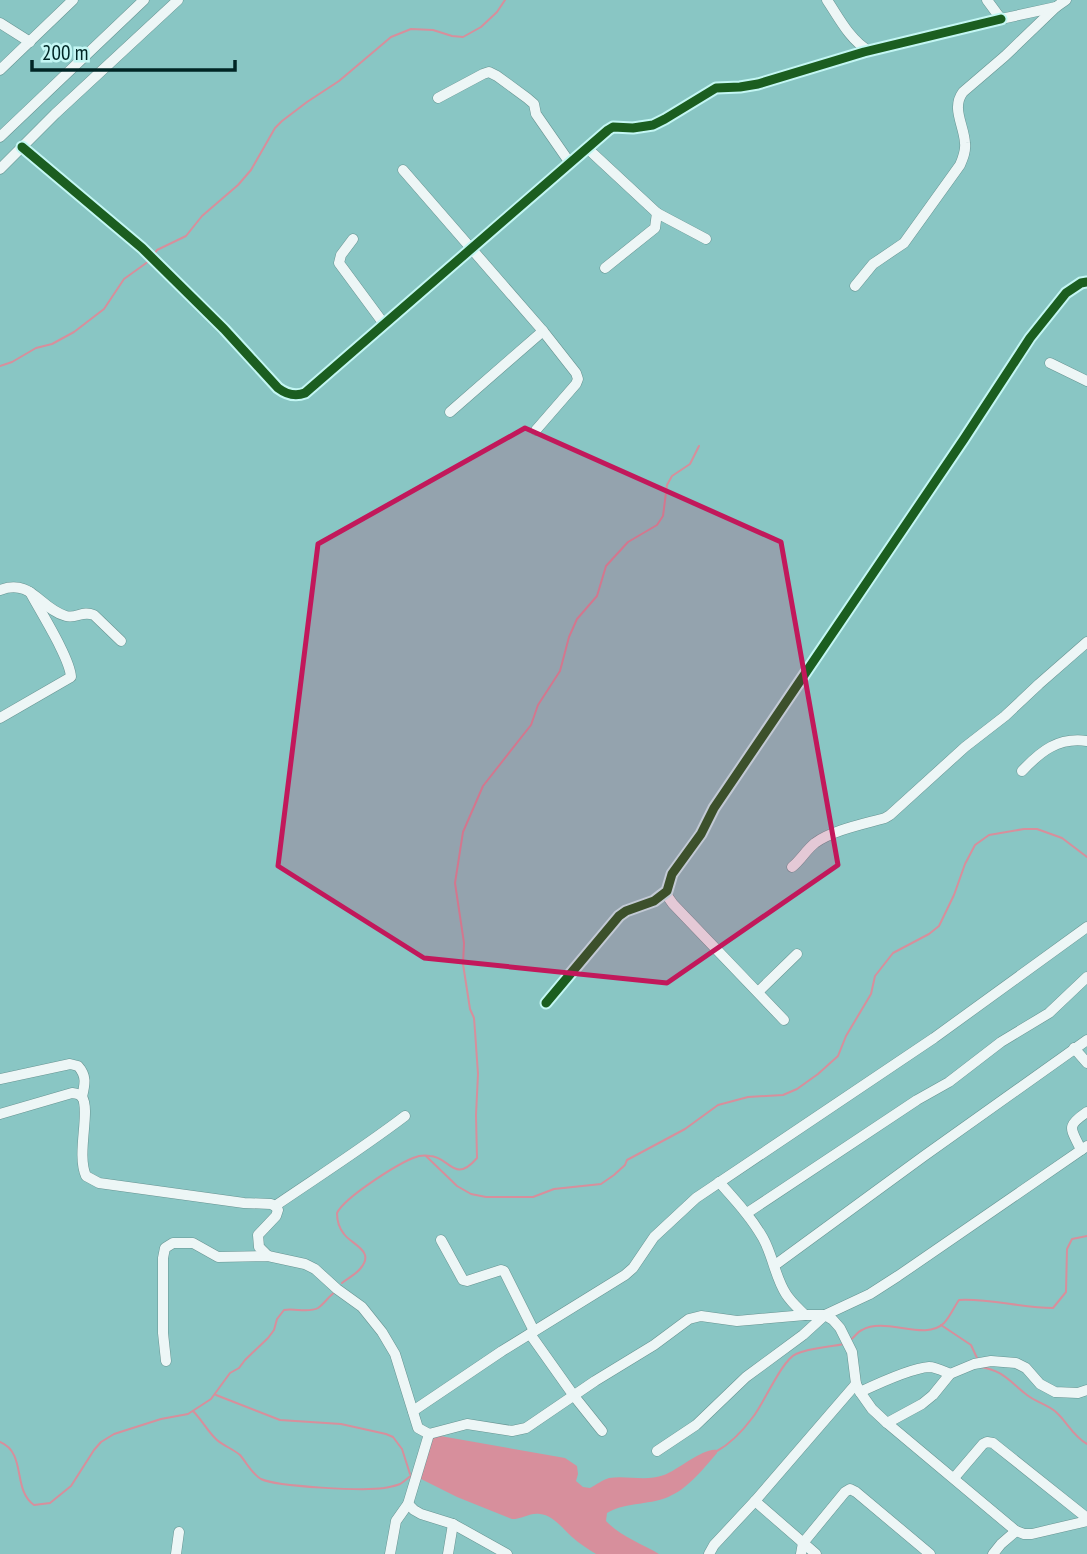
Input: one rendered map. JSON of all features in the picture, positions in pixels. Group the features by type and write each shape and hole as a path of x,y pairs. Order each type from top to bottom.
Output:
{"street":[{"path":"0,70 73,0"},
{"path":"0,137 144,0"},
{"path":"0,169 178,0"},
{"path":"827,0 854,39 869,51"},
{"path":"988,0 1001,19"},
{"path":"855,286 880,259 904,243 960,165 965,153 965,141 957,106 963,92 1066,0"},
{"path":"22,147 142,248 224,329 278,388 298,396 305,393 613,127 653,125 716,88 758,83 869,51 1056,7"},
{"path":"0,23 30,42"},
{"path":"438,97 483,74 489,72 498,76 534,104 536,114 570,163"},
{"path":"587,148 657,213 706,239"},
{"path":"403,170 543,331 576,373 576,384 536,430"},
{"path":"605,268 655,228 657,213"},
{"path":"353,239 341,255 339,263 384,324"},
{"path":"784,1020 673,904 667,891 672,874 1030,338 1066,293 1087,282"},
{"path":"450,412 543,331"},
{"path":"1050,363 1087,380"},
{"path":"0,590 12,586 20,587 65,615 75,616 89,612 121,641"},
{"path":"0,718 71,675 30,592"},
{"path":"792,867 809,847 820,839 890,815 1087,642"},
{"path":"1022,771 1035,756 1060,742 1087,741"},
{"path":"546,1003 619,916 654,901 667,891"},
{"path":"413,1410 467,1373 625,1275 670,1221 696,1198 934,1038 1087,927"},
{"path":"758,992 797,954"},
{"path":"747,1213 916,1100 948,1082 1001,1042 1049,1013 1087,977"},
{"path":"775,1265 1087,1040"},
{"path":"1074,1048 1087,1063"},
{"path":"0,1079 70,1064 78,1066 85,1081 82,1097 85,1116 82,1161 86,1176 99,1182 244,1203 271,1204 278,1210 276,1216 258,1235 258,1247 268,1256"},
{"path":"0,1114 72,1093 82,1097"},
{"path":"657,1451 696,1425 746,1377 803,1335 825,1315 870,1294 898,1276 1084,1148 1071,1126 1087,1112"},
{"path":"275,1206 405,1116"},
{"path":"719,1182 747,1213 763,1238 786,1294 805,1315"},
{"path":"442,1240 463,1280 467,1282 504,1271 532,1332 574,1396 603,1431"},
{"path":"166,1361 163,1333 163,1258 165,1248 173,1243 183,1242 193,1244 218,1257 268,1256 305,1264 315,1269 362,1307 378,1326 396,1354 418,1428 429,1434 467,1424 519,1430 694,1317 737,1321 825,1315 840,1328 852,1352 858,1388 872,1409 1016,1531 1032,1534 1087,1520"},
{"path":"887,1423 922,1404 950,1374 974,1364 991,1361 1016,1363 1026,1368 1040,1384 1055,1392 1087,1391"},
{"path":"709,1554 714,1545 858,1388 926,1367 937,1368 950,1374"},
{"path":"390,1554 396,1521 408,1504 429,1434"},
{"path":"954,1478 983,1444 993,1443 1087,1520"},
{"path":"802,1549 850,1489 930,1554"},
{"path":"755,1501 802,1549 816,1554"},
{"path":"408,1504 421,1514 453,1524 507,1554"},
{"path":"448,1554 453,1524"},
{"path":"993,1554 1016,1531"},
{"path":"176,1554 179,1532"}],"highlighted area":[{"path":"525,428 781,542 838,865 667,983 424,958 278,866 318,544"}],"shaded area":[{"path":"429,1434 565,1458 577,1466 576,1481 583,1487 590,1488 609,1478 657,1477 705,1452 717,1450 717,1453 678,1492 656,1501 607,1513 606,1521 612,1527 659,1554 596,1554 545,1515 533,1514 512,1519 457,1497 417,1477"}],"waterway":[{"path":"155,253 186,236 202,216 238,185 251,170 275,128 282,121 339,81 391,37 411,29 433,30 463,37 481,27 505,0"},
{"path":"0,366 74,332 104,309 124,279 149,261"},
{"path":"342,1283 360,1269 365,1257 361,1249 341,1229 337,1213 342,1206 360,1190 415,1157 437,1157 457,1169 469,1166 477,1158 478,1074 474,1018 470,1009 463,964 464,943 455,883 463,832 483,786 531,725 538,705 560,671 577,619 597,596 606,566 628,542 657,525 663,516 667,485 672,476 690,464 699,446"},
{"path":"426,1156 457,1186 471,1194 486,1197 533,1197 554,1189 601,1184 625,1165 627,1160 685,1129 718,1105 748,1097 783,1095 818,1074 838,1056 846,1036 871,994 875,976 893,953 939,926 975,845 989,835 1037,829 1062,838 1087,857"},
{"path":"849,1341 871,1326 916,1330 936,1328 946,1321 959,1300 1053,1308 1066,1292 1067,1249 1072,1239 1087,1236"},
{"path":"0,1442 14,1454 27,1498 34,1505 50,1503 71,1486 101,1442 114,1434 161,1419 188,1414 211,1399 230,1373 239,1368 268,1338 284,1310 314,1309 335,1292"},
{"path":"941,1325 971,1345 977,1358"},
{"path":"717,1451 749,1422 791,1358 807,1350 844,1344"},
{"path":"980,1367 1000,1374 1053,1410 1087,1444"},
{"path":"216,1395 280,1420 341,1424 386,1434 393,1437 402,1449 410,1474"},
{"path":"193,1411 217,1440 240,1455 258,1477 270,1482 321,1488 374,1489 398,1485 413,1475"}],"cycle path":[{"path":"22,147 142,248 224,329 278,388 298,395 305,393 613,127 653,125 716,88 758,84 864,52 1001,19"},
{"path":"546,1003 619,916 654,901 667,891 672,874 701,834 714,808 1030,338 1066,293 1087,282"}]}
